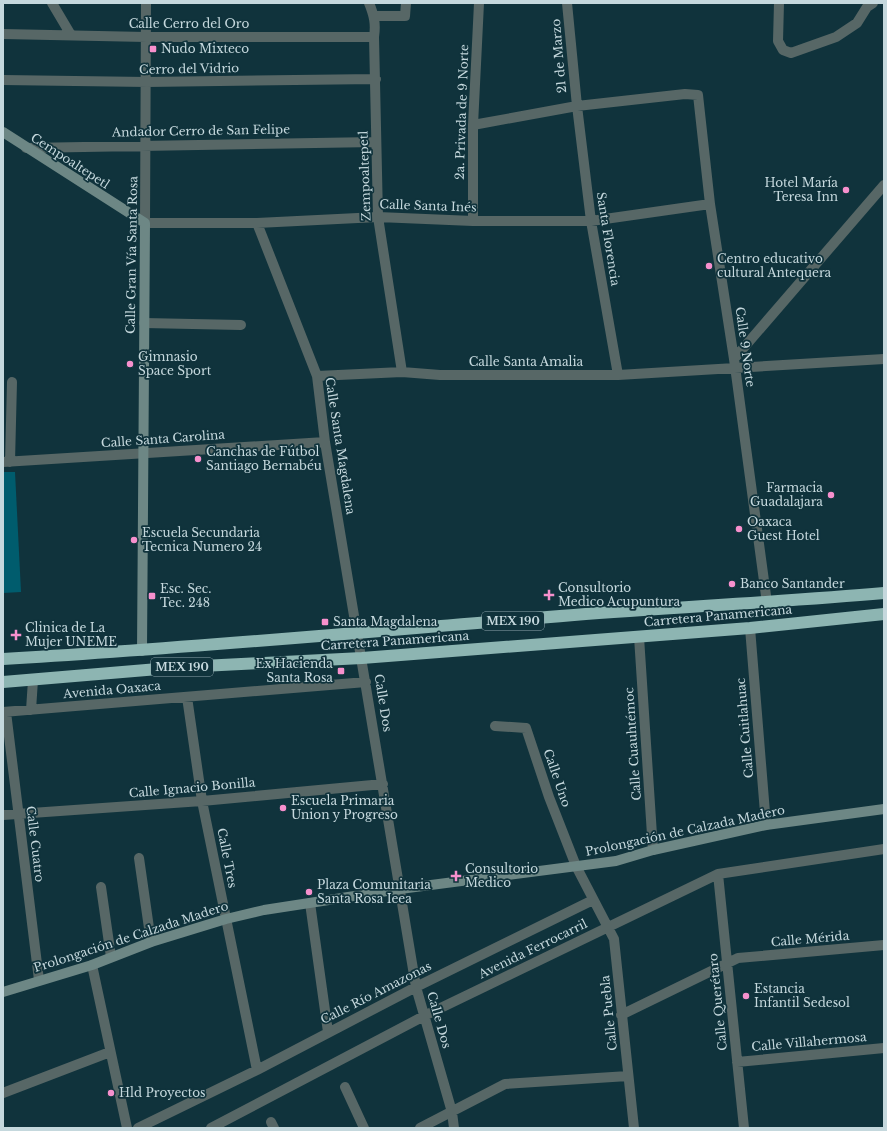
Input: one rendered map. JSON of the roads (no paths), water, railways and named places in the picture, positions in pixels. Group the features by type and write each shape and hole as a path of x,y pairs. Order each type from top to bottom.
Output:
{"highway":[{"name":"Carretera Panamericana","path":"3,660 142,651 582,615 767,603 884,592"},
{"name":"Carretera Panamericana","path":"3,682 182,667 362,658 639,637 750,628 884,614"}],"street":[{"path":"52,3 71,35"},
{"name":"Calle Gran Vía Santa Rosa","path":"142,651 147,82 146,3"},
{"name":"Zempoaltepetl","path":"370,3 374,16 378,217 402,372"},
{"path":"374,16 405,16 406,3"},
{"name":"2a. Privada de 9 Norte","path":"474,221 473,125 479,3"},
{"name":"21 de Marzo","path":"567,3 577,106"},
{"path":"779,3 778,41 782,50 791,53 836,37 857,23 868,7 873,3"},
{"name":"Calle Cerro del Oro","path":"3,34 146,37 374,37"},
{"name":"Cerro del Vidrio","path":"3,80 147,82 376,79"},
{"name":"Calle 9 Norte","path":"577,106 685,94 698,95 710,204 767,603"},
{"path":"473,125 577,106"},
{"name":"Santa Florencia","path":"577,106 591,221 618,375"},
{"name":"Cempoaltepetl","path":"3,132 145,223"},
{"name":"Andador Cerro de San Felipe","path":"26,148 376,142"},
{"path":"734,364 884,185"},
{"name":"Calle Santa Inés","path":"145,223 257,223 378,217 474,221 591,221 710,204"},
{"name":"Calle Santa Magdalena","path":"257,223 317,376 325,442 362,658"},
{"path":"144,323 241,325"},
{"name":"Calle Santa Amalia","path":"317,376 402,372 440,375 618,375 734,364 884,359"},
{"path":"6,462 12,382"},
{"name":"Calle Santa Carolina","path":"6,462 325,442"},
{"name":"Calle Cuitlahuac","path":"750,628 766,825"},
{"name":"Calle Cuauhtémoc","path":"639,637 653,850"},
{"name":"Calle Dos","path":"362,658 416,987 452,1112 454,1128"},
{"path":"31,710 33,680"},
{"name":"Avenida Oaxaca","path":"4,712 366,682"},
{"name":"Calle Tres","path":"187,697 202,801 257,1070"},
{"name":"Calle Cuatro","path":"4,712 39,980"},
{"name":"Calle Uno","path":"495,726 526,728 549,797 576,866"},
{"name":"Calle Ignacio Bonilla","path":"3,815 202,801 383,784"},
{"name":"Prolongación de Calzada Madero","path":"3,992 92,965 151,942 226,919 264,910 400,889 616,861 653,850 766,825 884,809"},
{"name":"Avenida Ferrocarril","path":"211,1128 424,1016 718,874 884,849"},
{"path":"139,858 151,942"},
{"path":"576,866 593,900"},
{"name":"Calle Querétaro","path":"718,874 744,1128"},
{"path":"101,887 111,957"},
{"name":"Calle Puebla","path":"593,900 614,939 634,1128"},
{"name":"Calle Río Amazonas","path":"138,1128 257,1070 416,987 593,900"},
{"path":"310,903 328,1032"},
{"name":"Calle Mérida","path":"621,1015 684,986 738,958 884,945"},
{"path":"92,965 127,1128"},
{"name":"Calle Villahermosa","path":"737,1062 884,1048"},
{"path":"3,1093 110,1052"},
{"path":"420,1128 505,1084 628,1076"},
{"path":"345,1087 364,1128"}],"place":[{"name":"Nudo Mixteco","path":"153,49"},
{"name":"Hotel María Teresa Inn","path":"846,190"},
{"name":"Centro educativo cultural Antequera","path":"709,266"},
{"name":"Gimnasio Space Sport","path":"130,364"},
{"name":"Canchas de Fútbol Santiago Bernabéu","path":"198,459"},
{"name":"Farmacia Guadalajara","path":"831,495"},
{"name":"Oaxaca Guest Hotel","path":"739,529"},
{"name":"Escuela Secundaria Tecnica Numero 24","path":"134,540"},
{"name":"Banco Santander","path":"732,584"},
{"name":"Consultorio Medico Acupuntura","path":"549,595"},
{"name":"Esc. Sec. Tec. 248","path":"152,596"},
{"name":"Santa Magdalena","path":"325,622"},
{"name":"Clinica de La Mujer UNEME","path":"16,635"},
{"name":"Ex Hacienda Santa Rosa","path":"341,671"},
{"name":"Escuela Primaria Union y Progreso","path":"283,808"},
{"name":"Consultorio Medico","path":"456,876"},
{"name":"Plaza Comunitaria Santa Rosa Ieea","path":"309,892"},
{"name":"Estancia Infantil Sedesol","path":"746,996"},
{"name":"Hld Proyectos","path":"111,1093"}]}
